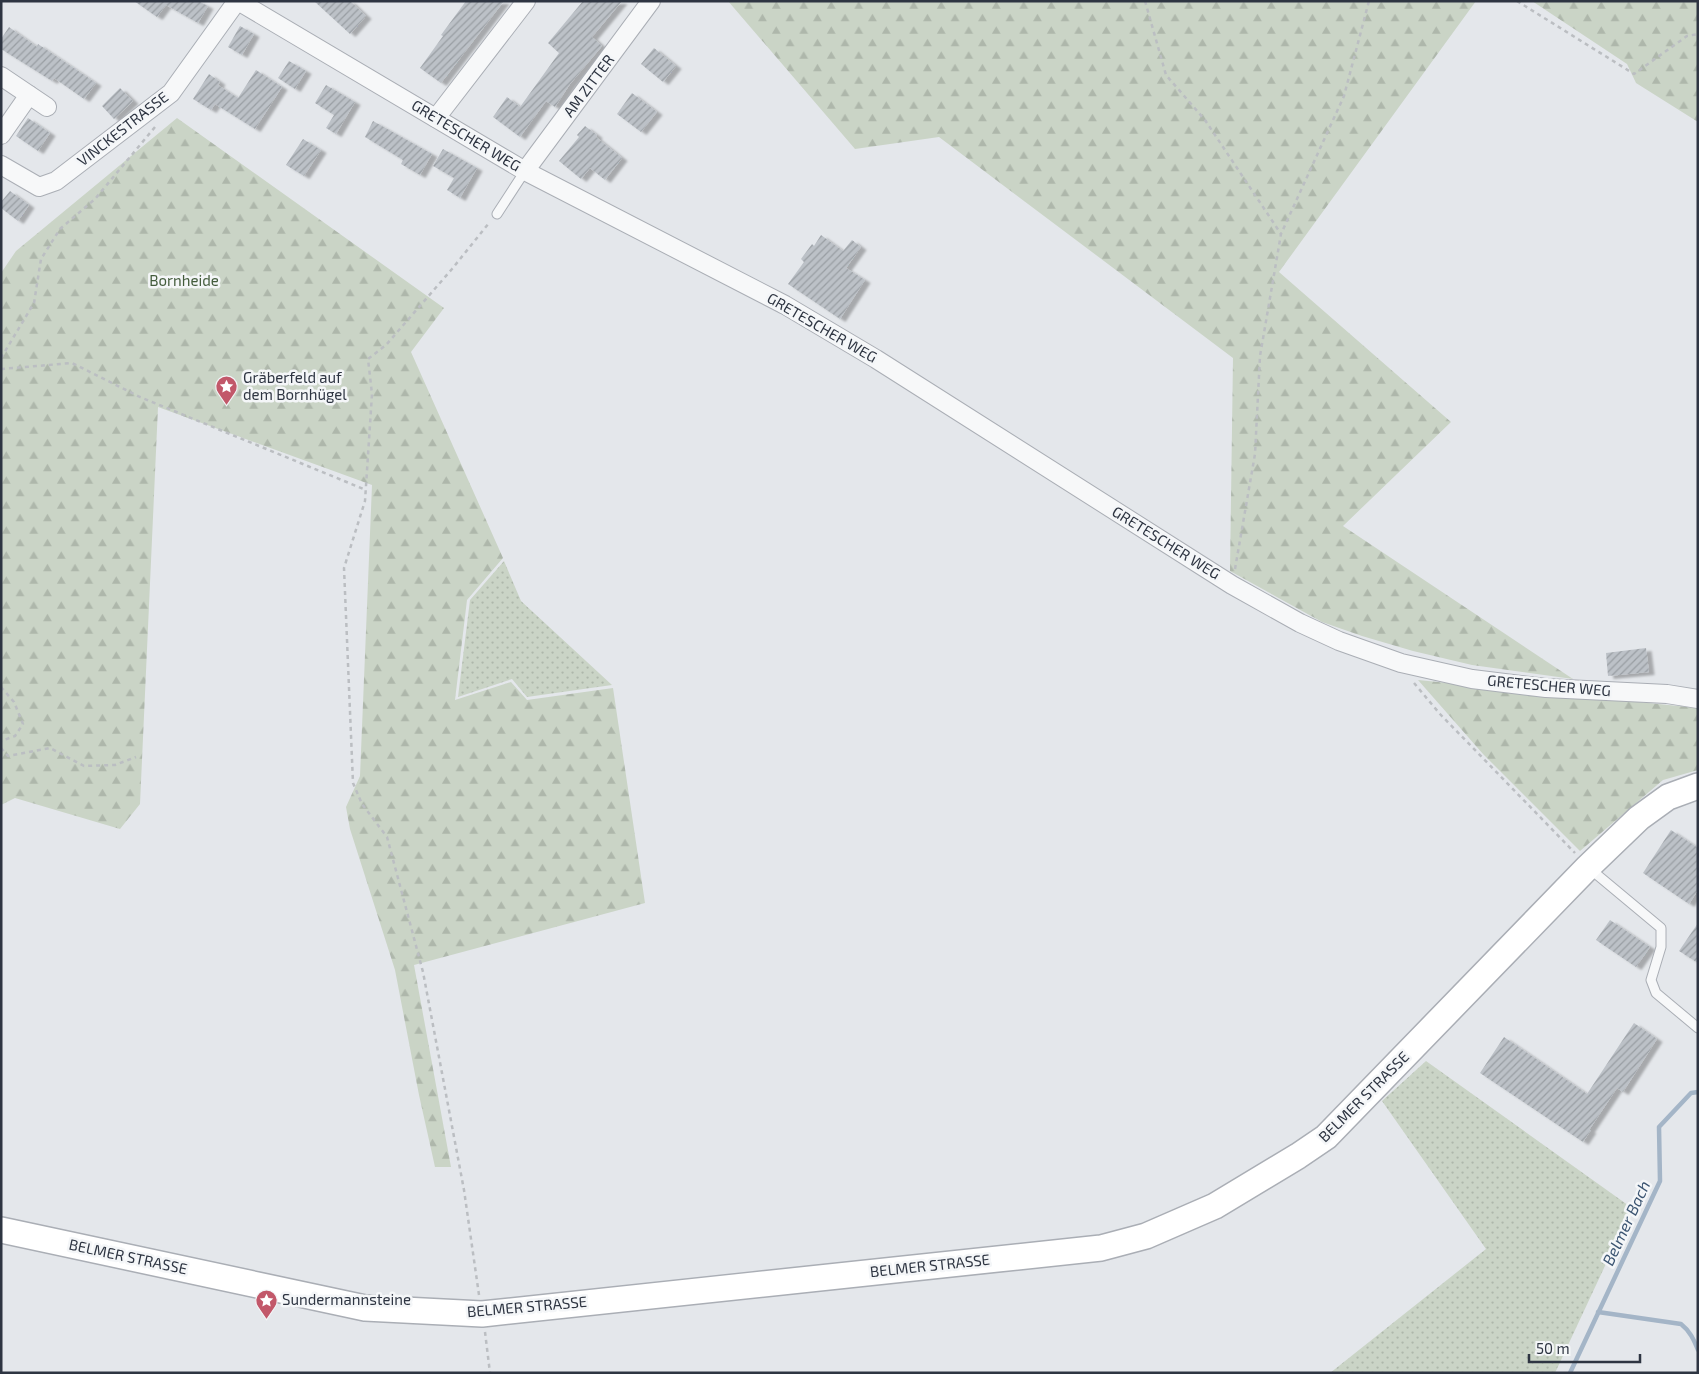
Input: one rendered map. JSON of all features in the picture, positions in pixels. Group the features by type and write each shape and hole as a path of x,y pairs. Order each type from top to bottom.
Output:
{"street":[{"name":"GRETESCHER WEG","path":"237,1 263,7 436,118 525,171 785,305 892,369 1232,585 1300,623 1339,641 1401,663 1472,679 1546,688 1667,694 1698,699"},
{"name":"VINCKESTRASSE","path":"2,168 39,188 56,181 158,104 171,92 237,1"},
{"path":"436,118 526,1"},
{"name":"AM ZITTER","path":"525,171 651,1"},
{"path":"1,76 47,107"},
{"path":"1,135 29,95"},
{"name":"BELMER STRASSE","path":"1,1230 365,1308 482,1314 1101,1248 1146,1236 1215,1206 1326,1137 1588,867 1647,813 1668,797 1698,786"}],"lane":[{"path":"497,214 525,171"},
{"path":"1588,867 1661,928 1662,947 1651,980 1656,993 1698,1028"}],"path":[{"path":"1145,1 1166,75 1205,120 1281,234"},
{"path":"1232,585 1255,454 1260,356 1281,234 1344,96 1369,1"},
{"path":"1517,1 1634,74 1687,36 1698,34"},
{"path":"1,358 34,303 41,259 60,229 95,199 154,129 161,116 158,104"},
{"path":"490,1373 464,1190 422,972 387,837 362,804 353,783 344,568 365,501 372,394 368,359 386,345 497,214"},
{"path":"1,369 72,363 140,397 366,490"},
{"path":"1401,663 1404,671 1440,714 1588,867"},
{"path":"1,687 14,702 23,724 15,736 1,741"},
{"path":"1,748 8,756 50,748 84,766 115,765 136,757"}],"green space":[{"path":"728,1 1476,1 1279,272 1451,422 1343,526 1573,679 1472,665 1413,651 1362,636 1322,622 1230,571 1233,358 939,137 855,149"},
{"path":"1532,1 1698,1 1698,122 1636,83 1627,64"},
{"name":"Bornheide","path":"177,118 444,308 411,352 503,558 467,600 455,700 511,682 527,700 613,688 645,903 414,965 451,1167 435,1167 395,970 350,829 346,807 360,776 372,485 158,407 140,804 120,829 15,798 1,805 1,273 16,251"},
{"path":"504,561 521,601 612,685 527,697 512,679 458,697 470,600"},
{"path":"1418,680 1698,708 1698,770 1663,780 1580,851 1483,754"},
{"path":"1426,1061 1632,1208 1555,1373 1330,1373 1486,1249 1382,1101"}],"building":[{"path":"134,1 198,1 208,6 198,23 166,5 157,17"},
{"path":"314,1 350,1 366,16 350,34"},
{"path":"466,1 504,1 441,83 420,68"},
{"path":"583,1 622,1 592,37 602,46 570,84 555,107 546,101 520,137 493,117 507,97 520,107 559,53 548,43"},
{"path":"240,26 254,34 242,55 228,47"},
{"path":"9,27 37,47 38,44 96,83 84,99 54,78 52,81 1,49 1,39"},
{"path":"654,48 676,66 663,82 641,64"},
{"path":"289,61 306,71 295,89 278,78"},
{"path":"256,70 282,87 255,129 215,104 211,110 193,99 209,74 220,82 218,85 238,98"},
{"path":"326,85 355,102 336,134 326,128 334,115 315,103"},
{"path":"120,88 133,101 114,119 102,106"},
{"path":"632,93 657,112 641,132 617,114"},
{"path":"28,118 50,133 38,151 16,136"},
{"path":"373,121 432,154 420,175 401,164 403,160 365,137"},
{"path":"585,126 622,158 605,180 590,168 581,179 559,161 579,137 577,135"},
{"path":"303,139 321,150 304,176 286,165"},
{"path":"443,149 477,168 460,198 447,190 454,178 433,166"},
{"path":"10,191 29,205 18,221 1,208 1,202"},
{"path":"821,235 843,251 852,240 861,247 846,268 865,280 840,319 788,284 804,262 801,259 812,244 814,246"},
{"path":"1646,648 1649,672 1608,676 1606,653"},
{"path":"1671,830 1698,848 1698,890 1689,904 1643,873"},
{"path":"1610,920 1650,947 1636,967 1596,940"},
{"path":"1698,923 1698,963 1679,951"},
{"path":"1634,1023 1657,1039 1623,1092 1617,1088 1583,1142 1480,1073 1504,1037 1587,1094"}],"waterway":[{"name":"Belmer Bach","path":"1570,1373 1660,1181 1659,1127 1691,1093 1698,1092"},
{"path":"1598,1312 1681,1324 1693,1339 1698,1350"}],"place":[{"name":"Gräberfeld auf dem Bornhügel","path":"227,406"},
{"name":"Sundermannsteine","path":"266,1319"}]}
